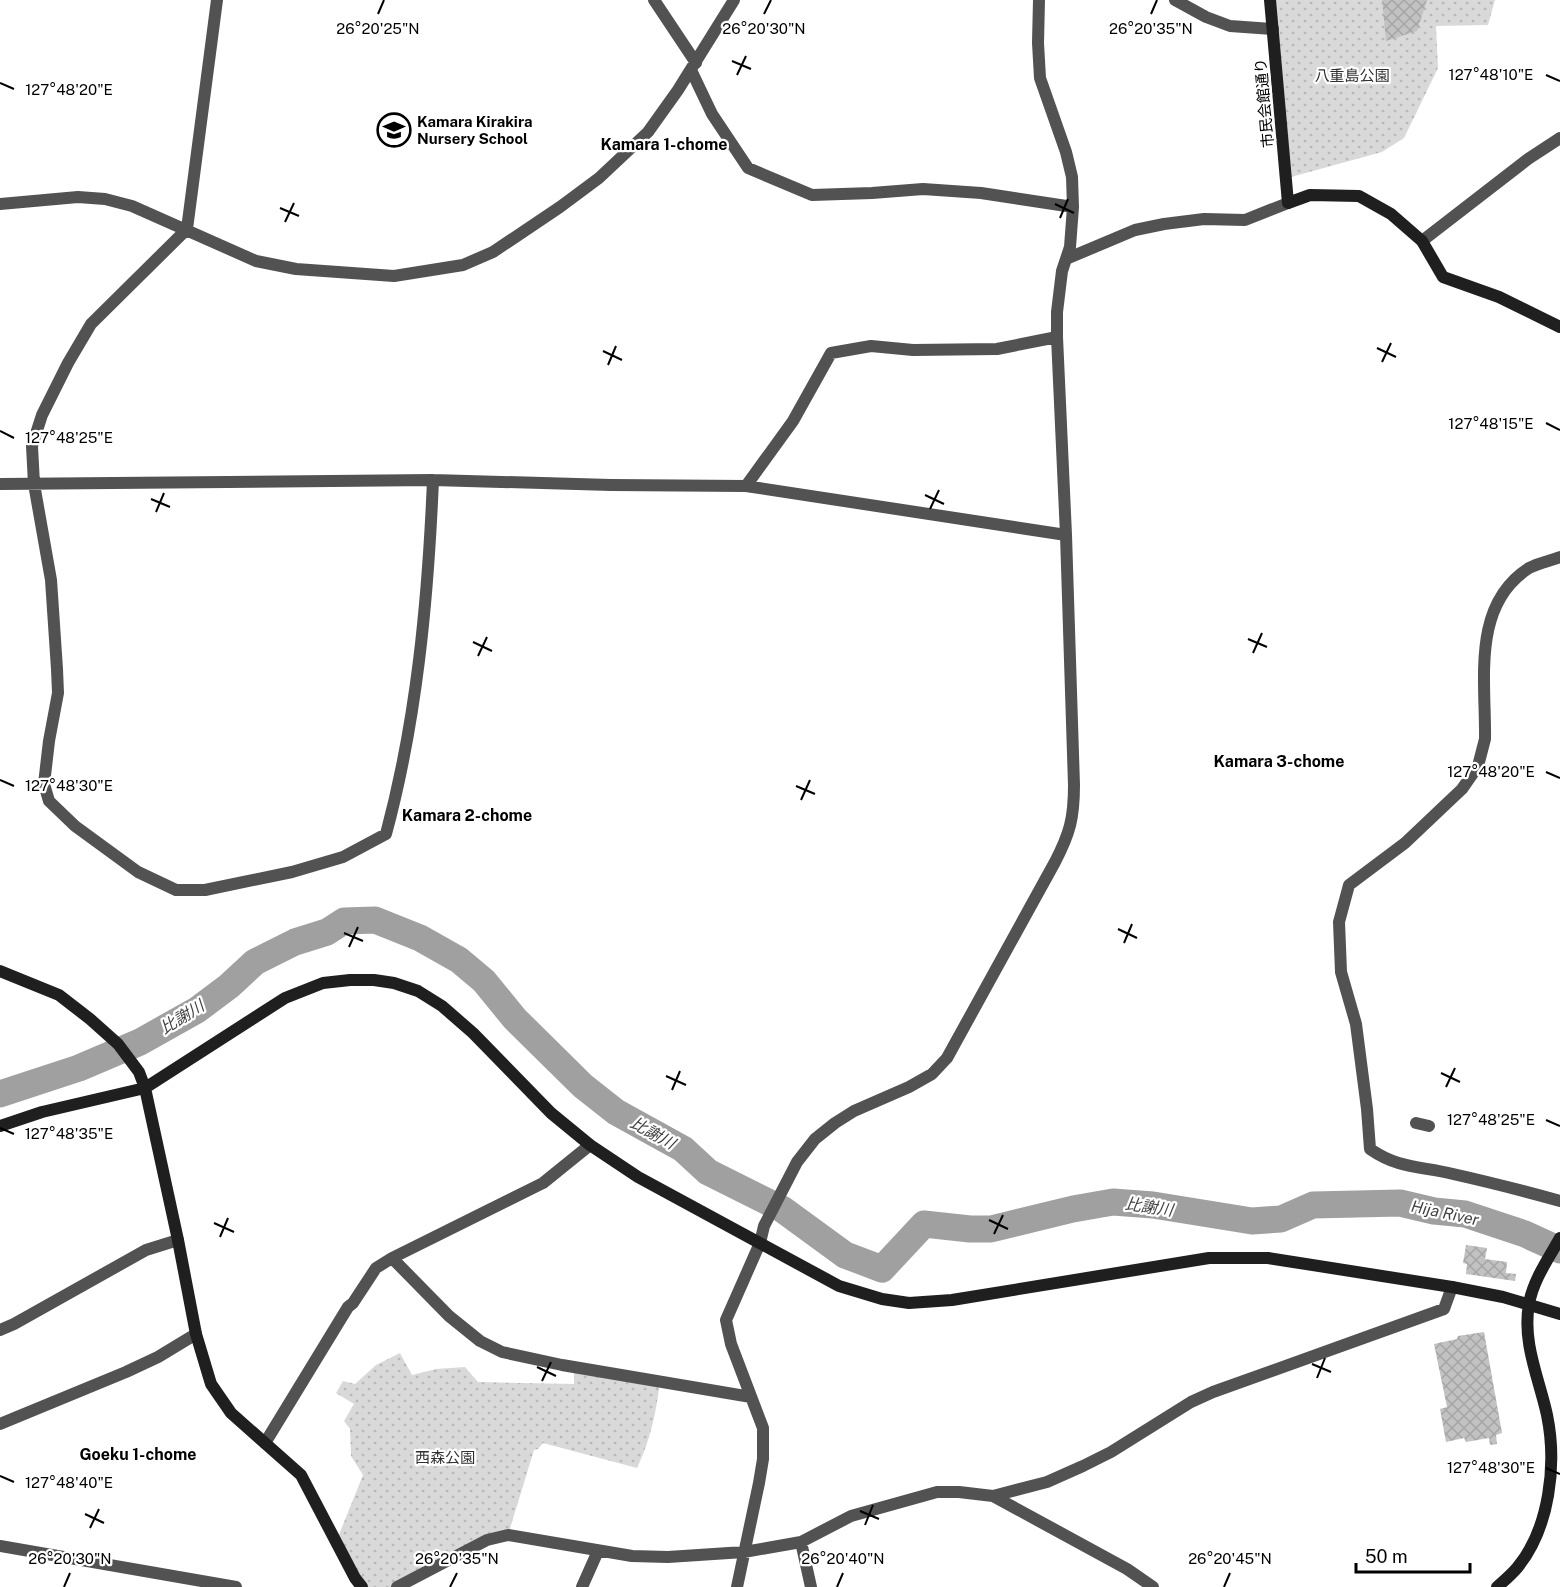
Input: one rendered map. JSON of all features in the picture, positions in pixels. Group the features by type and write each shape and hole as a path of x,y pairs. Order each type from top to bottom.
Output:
{"street":[{"path":"217,0 187,229 91,324 42,415 32,446 34,484 51,580 57,669 58,693 44,784 49,801 75,826 138,872 176,890 205,890 292,872 342,857 386,834 398,791 412,712 429,560 433,480"},
{"path":"654,0 694,66 712,114 748,168 812,195 923,189 981,193 1073,207"},
{"path":"0,204 78,197 105,199 132,206 256,261 296,269 394,276 463,265 493,252 520,236 599,178 648,132 694,66 734,0"},
{"path":"737,1587 763,1459 763,1428 731,1344 726,1320 760,1243 764,1226 797,1162 815,1139 854,1111 909,1087 932,1074 947,1058 1055,862 1068,836 1072,818 1074,796 1057,312 1062,271 1070,247 1073,207 1072,177 1066,152 1040,78 1039,0"},
{"path":"1175,0 1206,17 1230,26 1273,29"},
{"name":"市民会館通り","path":"1270,0 1288,203"},
{"path":"1422,241 1528,159 1560,138"},
{"path":"1066,259 1134,230 1204,219 1245,220 1310,195 1359,196 1391,214 1422,241 1443,277 1499,297 1560,327"},
{"path":"746,486 793,421 831,353 871,346 913,350 997,349 1057,337"},
{"path":"0,484 433,480 746,486 1066,535"},
{"path":"1560,558 1530,568 1507,587 1494,610 1483,661 1485,739 1483,752 1471,777 1462,789 1405,843 1348,885 1339,922 1341,972 1356,1024 1370,1149 1401,1166 1446,1172 1507,1186 1560,1202"},
{"path":"0,971 59,995 118,1044 139,1072 145,1088 196,1334 211,1384 231,1413 301,1475 355,1578 362,1587"},
{"path":"0,1126 42,1112 145,1088 285,998 323,983 374,980 394,983 418,991 442,1006 473,1033 551,1113 590,1145 638,1177 840,1286 882,1299 909,1303 952,1300 1209,1258 1268,1258 1452,1287 1503,1297 1560,1314"},
{"path":"1416,1122 1429,1126"},
{"path":"265,1443 348,1307 376,1268 543,1183 590,1145"},
{"path":"1497,1587 1517,1567 1527,1550 1544,1512 1550,1487 1551,1461 1548,1426 1528,1341 1529,1305 1531,1295 1560,1238"},
{"path":"0,1330 146,1250 178,1240"},
{"path":"392,1258 449,1316 480,1341 502,1352 562,1365 751,1397"},
{"path":"397,1587 487,1540 508,1535 632,1556 668,1557 744,1552 801,1542 851,1516 938,1492 993,1496 1047,1482 1111,1452 1191,1402 1213,1392 1444,1309 1452,1287"},
{"path":"0,1424 126,1372 158,1357 196,1334"},
{"path":"993,1496 1127,1569 1153,1587"},
{"path":"801,1542 811,1587"},
{"path":"0,1546 236,1587"},
{"path":"582,1587 598,1551"}],"green space":[{"name":"八重島公園","path":"1274,0 1495,0 1488,25 1436,26 1438,68 1404,138 1382,152 1280,180"},
{"name":"西森公園","path":"400,1353 412,1375 436,1369 465,1367 478,1382 574,1384 574,1367 660,1381 652,1425 637,1468 543,1443 534,1450 508,1535 397,1587 362,1587 336,1542 363,1475 351,1456 350,1429 344,1421 354,1404 336,1393 343,1381 355,1384 376,1365"}],"building":[{"path":"1382,0 1427,0 1417,31 1386,41"},
{"path":"1466,1245 1487,1248 1485,1259 1507,1262 1506,1273 1516,1274 1515,1281 1466,1274 1467,1264 1463,1263"},
{"path":"1484,1332 1502,1433 1496,1435 1497,1444 1490,1445 1489,1438 1466,1442 1464,1438 1446,1442 1440,1409 1447,1407 1434,1344 1457,1339 1458,1336"}],"waterway":[{"name":"比謝川","path":"0,1094 79,1068 140,1042 197,1010 229,986 255,962 295,942 327,932 344,921 375,920 420,938 459,960 484,981 515,1019 583,1086 616,1112 683,1149 708,1172 782,1209 845,1255 882,1269 924,1224 991,1229 1073,1209 1113,1202 1153,1205 1252,1221 1281,1219 1313,1205 1400,1203 1434,1211 1465,1214 1525,1234 1560,1250"}],"place":[{"name":"Kamara Kirakira Nursery School","path":"394,130"}],"district":[{"name":"Kamara 1-chome","path":"664,144"},
{"name":"Kamara 3-chome","path":"1279,761"},
{"name":"Kamara 2-chome","path":"467,815"},
{"name":"Goeku 1-chome","path":"138,1454"}],"water label":[{"name":"Hija River","path":"1445,1213"}]}
